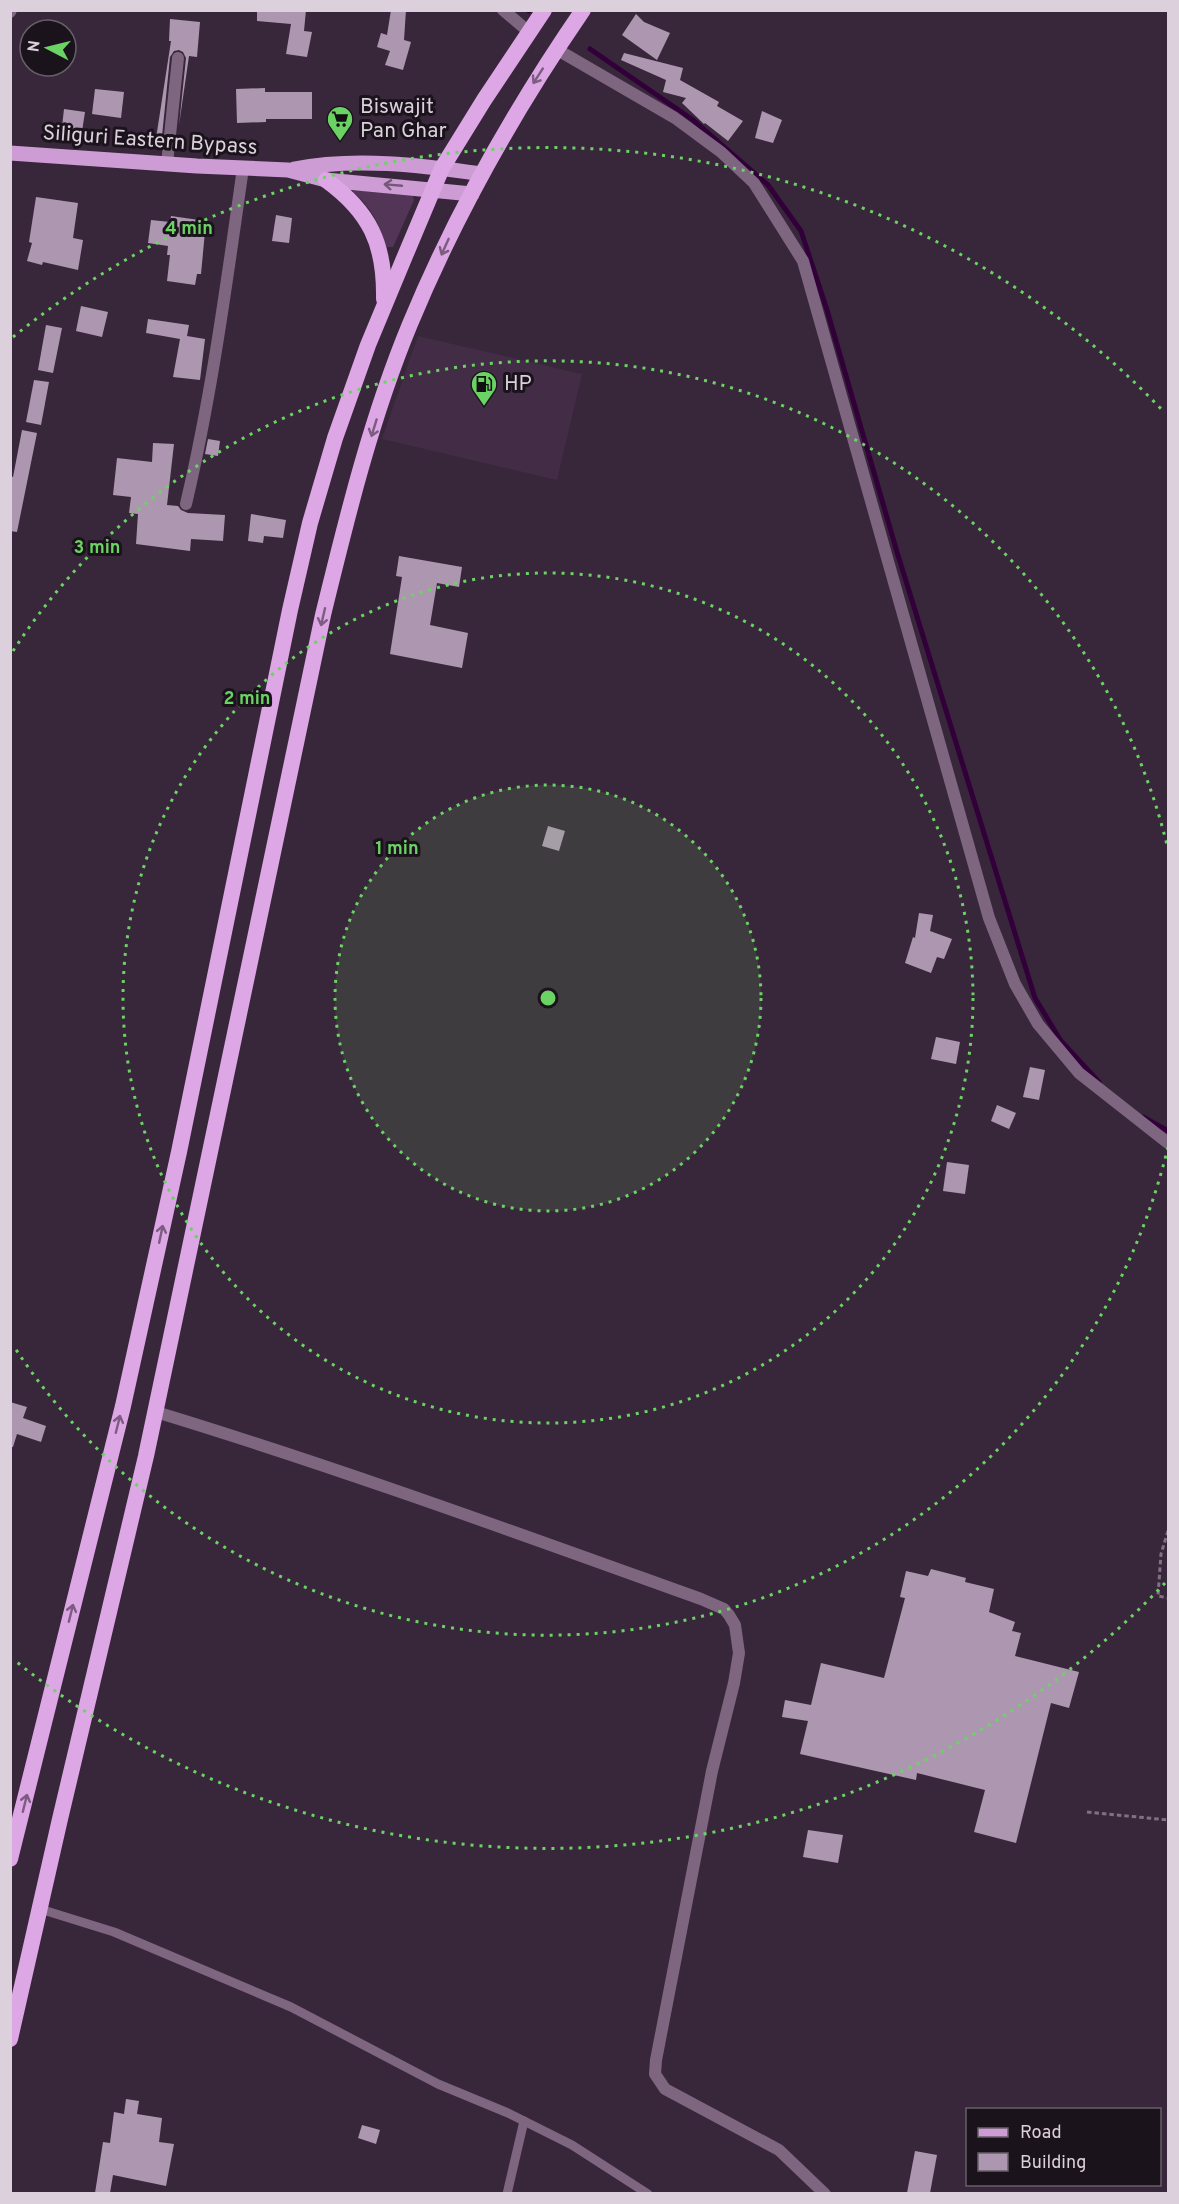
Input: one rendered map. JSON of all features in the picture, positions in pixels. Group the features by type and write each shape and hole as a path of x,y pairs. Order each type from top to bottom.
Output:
{"highway":[{"path":"10,1859 123,1406 179,1152 290,610 310,523 335,438 368,345 442,168 544,10"},
{"path":"10,2039 156,1412 323,615 350,507 383,397 410,325 450,234 500,139 583,10"},
{"path":"326,180 358,207 373,231 382,262 384,305"}],"main road":[{"name":"Siliguri Eastern Bypass","path":"10,153 288,170 326,180 472,194"},
{"name":"Siliguri Eastern Bypass","path":"288,170 323,163 442,168 482,174"}],"street":[{"path":"503,10 529,32"},
{"path":"556,49 675,118 720,152 754,183 802,261 989,918 1015,984 1038,1024 1079,1073 1168,1143"},
{"path":"167,164 178,58"},
{"path":"186,504 220,324 243,168"},
{"path":"156,1412 278,1450 506,1529 724,1609 735,1625 739,1653 734,1683 712,1771 655,2074 665,2089 779,2150 825,2193"}],"lane":[{"path":"40,1909 114,1932 291,2007 438,2084 524,2121 572,2145 648,2193"},
{"path":"507,2193 524,2121"}],"path":[{"path":"1168,1532 1161,1554 1158,1596 1168,1598"},
{"path":"1087,1812 1168,1820"}],"shaded area":[{"path":"354,190 413,196 414,200 393,247 386,247 374,216 353,192"},
{"name":"HP","path":"418,336 582,374 557,480 382,439"}],"building":[{"path":"257,10 306,10 304,31 312,32 307,57 286,54 291,24 257,21"},
{"path":"391,10 406,10 404,40 411,42 403,70 385,65 390,51 377,47 381,33 387,35"},
{"path":"636,14 644,22 670,33 657,60 622,35"},
{"path":"170,19 200,22 197,57 189,56 179,125 186,58 179,50 174,51 170,57 161,146 155,145 171,41 169,41"},
{"path":"624,53 683,68 680,80 719,102 717,106 743,121 728,141 704,124 682,103 686,98 663,92 666,80 621,60"},
{"path":"265,88 265,92 312,92 312,119 266,119 266,122 237,123 236,89"},
{"path":"95,89 124,92 121,118 92,114"},
{"path":"64,109 85,112 81,138 61,136"},
{"path":"762,111 782,120 773,143 755,138"},
{"path":"36,197 78,203 73,238 83,240 78,270 27,261 32,243 29,242"},
{"path":"276,215 292,218 289,243 272,241"},
{"path":"171,216 206,221 201,274 197,274 195,285 167,281 170,255 167,255 168,246 148,243 151,220 170,222"},
{"path":"81,306 108,312 102,337 76,331"},
{"path":"148,319 189,325 187,336 205,339 200,380 173,377 180,339 146,333"},
{"path":"46,325 62,328 53,373 38,370"},
{"path":"34,380 49,382 41,425 26,422"},
{"path":"22,430 37,433 17,532 10,531 10,476 13,477"},
{"path":"208,439 220,441 218,456 205,454"},
{"path":"153,443 174,444 167,505 178,506 188,513 225,515 223,541 191,539 190,551 136,544 138,514 129,513 131,497 113,495 117,458 152,462"},
{"path":"251,514 286,520 283,538 264,536 263,543 248,541"},
{"path":"399,556 462,567 459,587 437,583 430,625 468,633 462,668 390,654 402,577 396,576"},
{"path":"548,826 565,831 559,851 542,846"},
{"path":"919,913 933,915 930,931 952,939 944,959 937,957 931,973 905,963 913,937 915,938"},
{"path":"936,1037 960,1042 956,1064 931,1059"},
{"path":"1030,1067 1045,1070 1039,1100 1023,1097"},
{"path":"997,1105 1016,1113 1009,1129 991,1121"},
{"path":"947,1162 969,1165 965,1194 943,1191"},
{"path":"10,1402 27,1407 23,1418 46,1426 41,1442 17,1434 13,1447 10,1447"},
{"path":"931,1569 966,1578 965,1582 994,1589 989,1612 1015,1622 1012,1631 1021,1633 1015,1656 1079,1672 1069,1708 1051,1703 1016,1843 974,1832 985,1790 917,1773 916,1780 800,1754 808,1721 782,1717 785,1700 811,1705 821,1663 884,1678 905,1598 900,1597 906,1571 928,1576"},
{"path":"808,1830 843,1835 838,1863 803,1857"},
{"path":"126,2099 139,2101 137,2114 162,2118 159,2142 174,2144 166,2186 113,2175 110,2193 95,2193 103,2142 110,2143 114,2112 124,2114"},
{"path":"362,2125 380,2130 376,2144 358,2138"},
{"path":"915,2151 937,2155 930,2193 907,2193"}],"waterway":[{"path":"590,49 693,120 768,185 801,231 827,310 897,552 1035,998 1061,1041 1099,1082"},
{"path":"1143,1117 1168,1131"}],"place":[{"name":"Biswajit Pan Ghar","path":"340,142"},
{"name":"HP","path":"484,407"}]}
